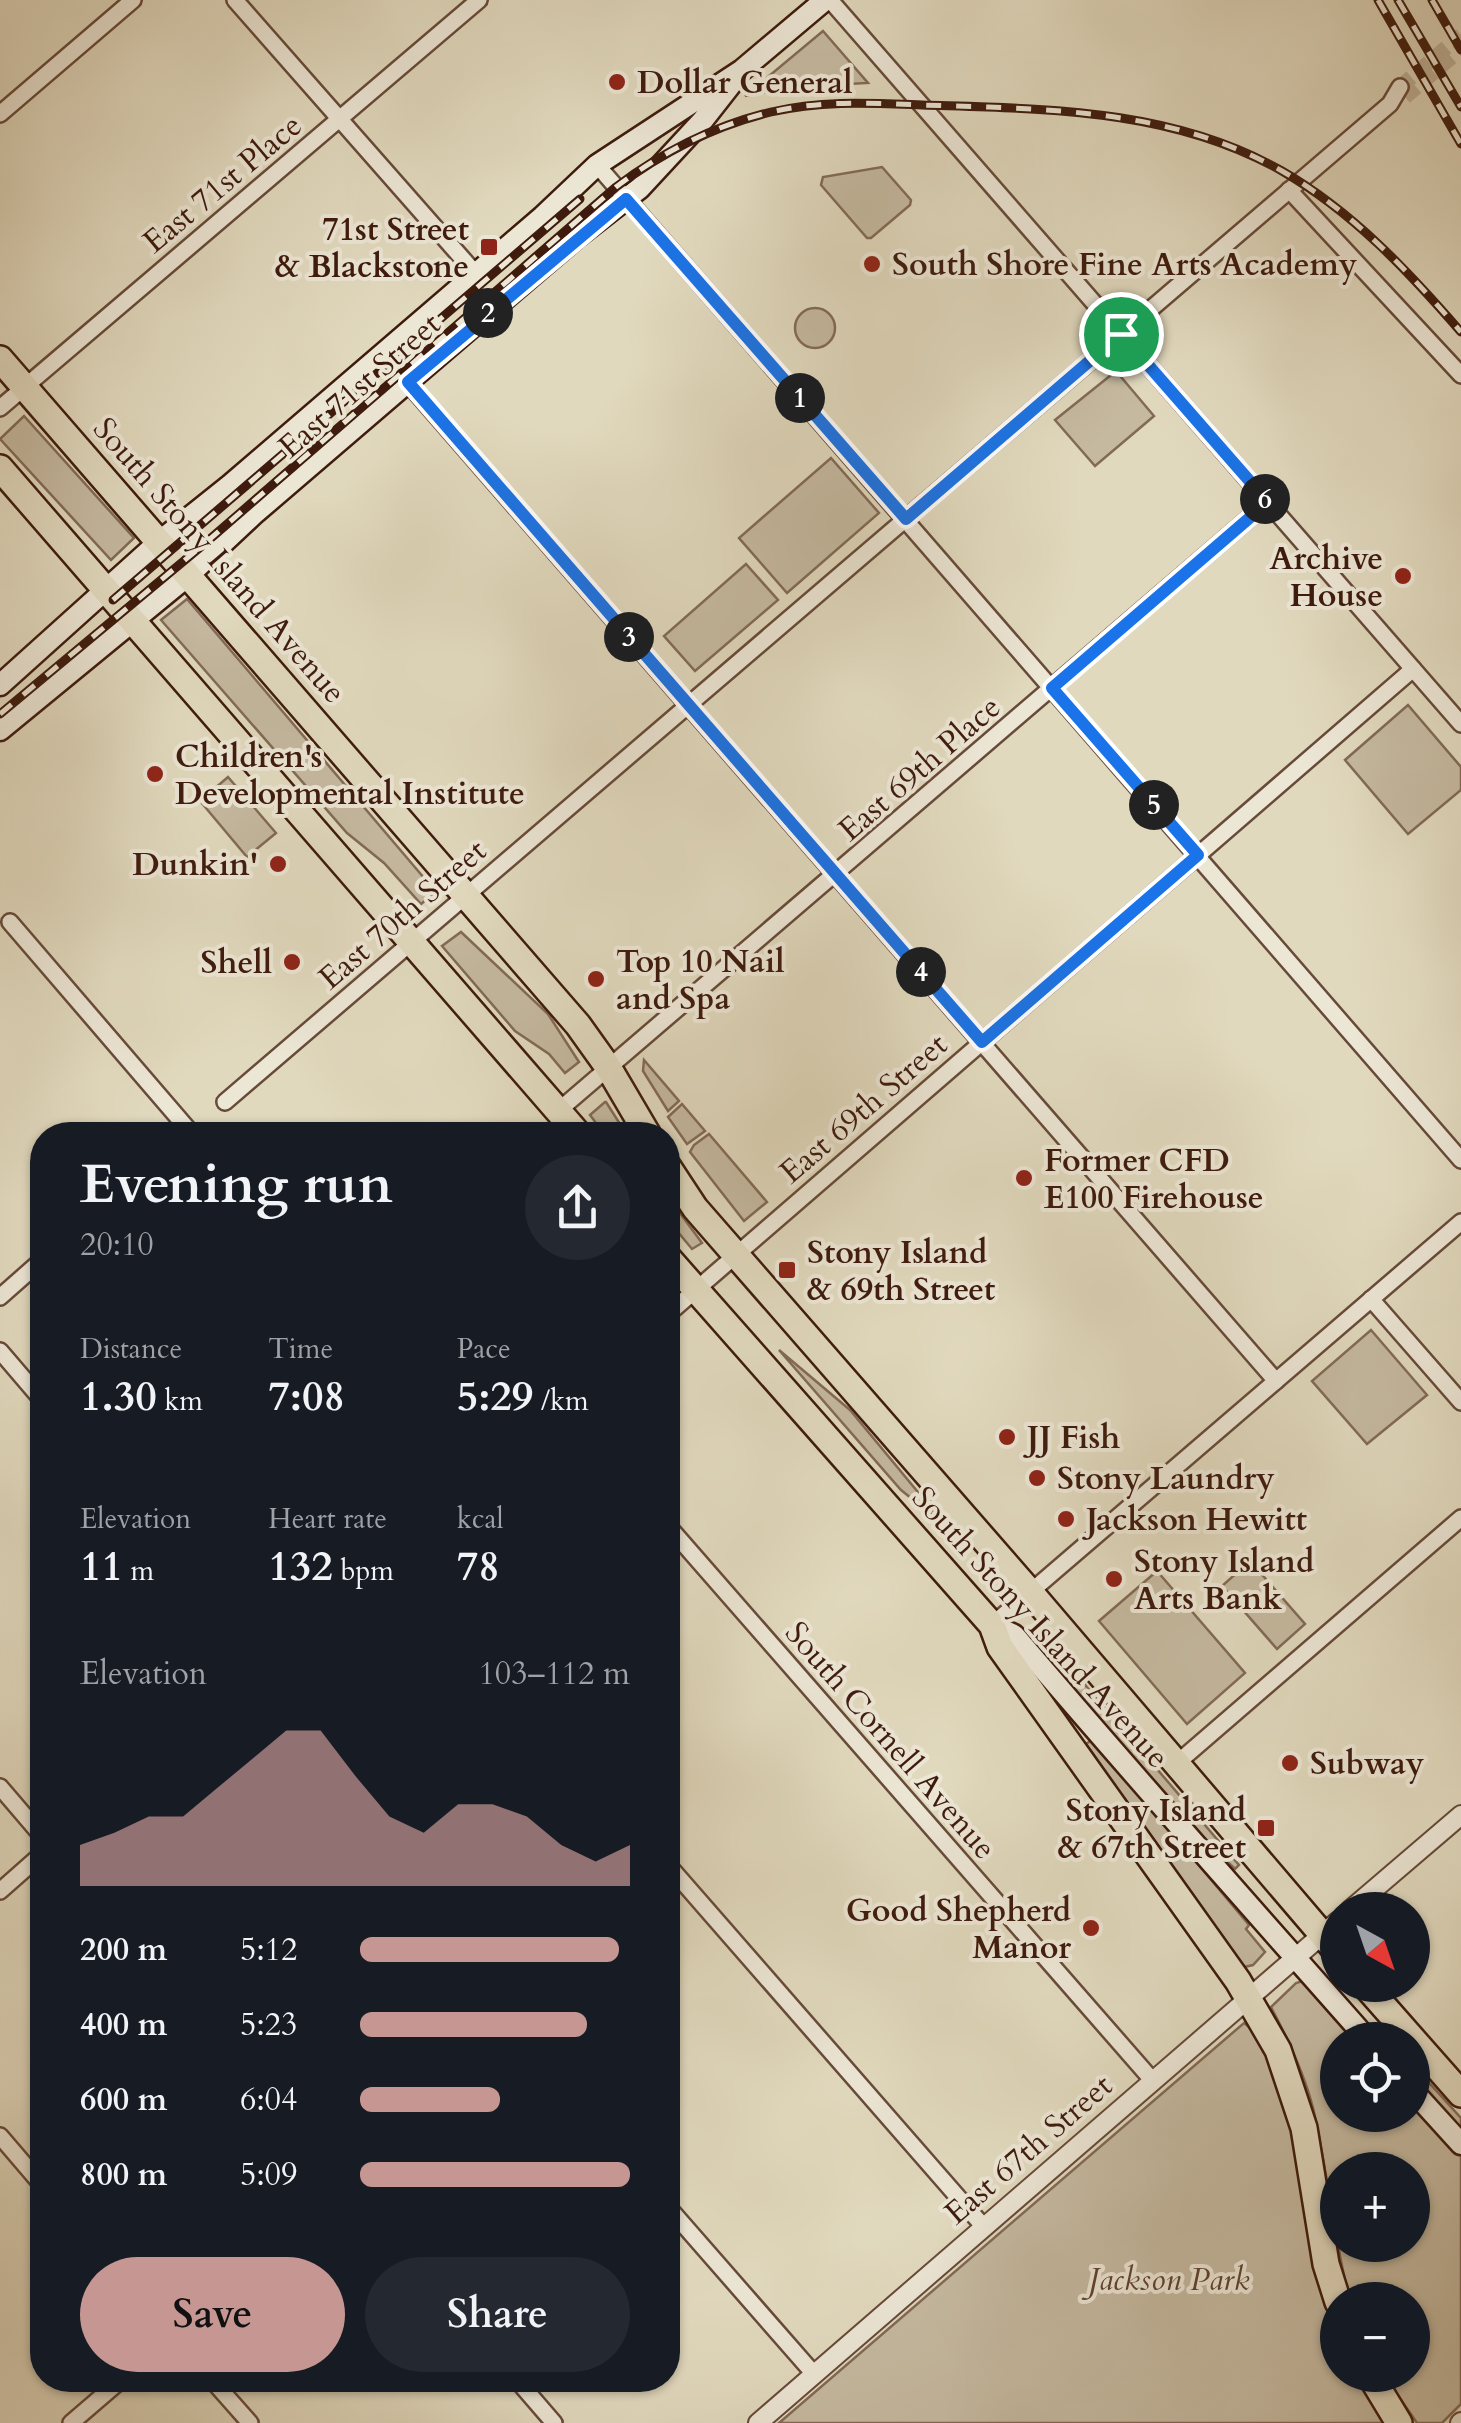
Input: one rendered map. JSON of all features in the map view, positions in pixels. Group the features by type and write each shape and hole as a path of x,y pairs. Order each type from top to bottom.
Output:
{"highway":[{"name":"South Stony Island Avenue","path":"0,358 578,1025 640,1122"},
{"path":"0,468 568,1122"},
{"name":"South Stony Island Avenue","path":"680,1185 736,1255 1176,1764 1320,1923"},
{"name":"South Stony Island Avenue","path":"680,1272 992,1625"},
{"path":"992,1625 1000,1648 1248,1998 1278,2050 1298,2104 1332,2282"},
{"path":"1381,2002 1461,2094"},
{"path":"1380,2392 1399,2423"}],"main road":[{"name":"East 71st Street","path":"0,685 160,541 476,274 597,165 742,70 827,0"},
{"name":"East 71st Street","path":"0,730 190,574 254,514 626,199 663,164 742,70"},
{"name":"South Stony Island Avenue","path":"992,1625 1014,1635 1183,1833 1352,2022"},
{"path":"1430,2110 1461,2144"}],"street":[{"path":"0,114 133,0"},
{"path":"235,0 476,274"},
{"name":"East 71st Place","path":"0,408 480,0"},
{"path":"827,0 1461,724"},
{"name":"East 70th Street","path":"225,1102 1398,96"},
{"path":"597,165 1461,1160"},
{"path":"1289,190 1461,375"},
{"path":"408,382 1276,1381"},
{"name":"East 69th Place","path":"558,1111 1268,502"},
{"name":"East 69th Street","path":"680,1304 1413,669"},
{"path":"10,922 180,1122"},
{"path":"992,1625 1461,1222"},
{"path":"0,1297 30,1271"},
{"path":"1371,1299 1461,1402"},
{"path":"0,1351 30,1386"},
{"path":"1176,1764 1461,1518"},
{"name":"South Cornell Avenue","path":"680,1540 1152,2081"},
{"path":"0,1788 30,1822"},
{"path":"1371,1892 1461,1815"},
{"path":"0,1891 30,1865"},
{"path":"680,1879 984,2227"},
{"name":"East 67th Street","path":"758,2423 1296,1957 1320,1943"},
{"path":"0,2136 30,2171"},
{"path":"680,2221 814,2374"},
{"path":"71,2423 106,2392"},
{"path":"223,2392 250,2423"},
{"path":"527,2392 554,2423"}],"green space":[{"path":"823,31 868,83 791,87 745,96"},
{"path":"882,167 911,200 910,205 867,238 821,185 823,177"},
{"path":"815,308 829,314 835,328 829,342 815,348 801,342 795,328 801,314"},
{"path":"1116,371 1154,416 1095,466 1055,420"},
{"path":"24,416 134,538 111,560 0,439"},
{"path":"831,458 879,513 787,593 739,538"},
{"path":"746,564 778,600 695,671 664,636"},
{"path":"187,599 436,892 421,904 384,863 347,833 161,620"},
{"path":"1408,705 1461,767 1461,790 1408,834 1345,760"},
{"path":"228,777 276,833 247,857 200,801"},
{"path":"461,932 548,1014 579,1062 565,1073 549,1054 515,1031 442,946"},
{"path":"644,1060 679,1101 668,1111 643,1071"},
{"path":"606,1102 619,1122 595,1122 590,1115"},
{"path":"682,1104 705,1131 687,1144 680,1134 680,1122 672,1122 668,1117"},
{"path":"709,1134 767,1202 744,1221 690,1152"},
{"path":"680,1213 702,1243 692,1249 680,1234"},
{"path":"1371,1330 1427,1395 1367,1444 1312,1381"},
{"path":"779,1350 850,1410 946,1526 901,1490"},
{"path":"1250,1561 1305,1624 1277,1649 1222,1586"},
{"path":"1157,1571 1245,1673 1187,1724 1099,1621"},
{"path":"1039,1631 1239,1865 1235,1869 1183,1819 1031,1638"},
{"path":"1093,1739 1249,1925 1246,1929 1265,1952 1253,1965 1244,1967 1086,1744"},
{"path":"1303,1981 1342,2022 1320,2022 1320,2132 1430,2132 1430,2120 1461,2156 1461,2404 1442,2423 1417,2423 1396,2392 1430,2392 1430,2282 1346,2282 1341,2262 1430,2262 1430,2152 1322,2152 1305,2082 1271,2007"},
{"name":"Jackson Park","path":"1244,2023 1257,2033 1294,2137 1310,2247 1320,2282 1320,2392 1366,2392 1385,2423 779,2423"},
{"path":"1430,2084 1461,2118 1461,2133 1430,2097"}],"tunnel":[{"path":"1400,87 1461,35"},
{"path":"1405,97 1461,49"}],"railway":[{"path":"1378,0 1461,144"},
{"path":"1398,0 1461,107"},
{"path":"1432,0 1461,50"},
{"path":"0,714 203,545 616,187 690,141 771,112 846,103 1015,108 1106,116 1196,135 1240,150 1308,187 1400,265 1461,332"},
{"path":"113,600 580,199"}],"place":[{"name":"Dollar General","path":"617,82"},
{"name":"71st Street & Blackstone","path":"489,247"},
{"name":"South Shore Fine Arts Academy","path":"872,264"},
{"name":"Archive House","path":"1403,576"},
{"name":"Children's Developmental Institute","path":"155,774"},
{"name":"Dunkin'","path":"278,864"},
{"name":"Shell","path":"292,962"},
{"name":"Top 10 Nail and Spa","path":"596,979"},
{"name":"Former CFD E100 Firehouse","path":"1024,1178"},
{"name":"Stony Island & 69th Street","path":"787,1270"},
{"name":"JJ Fish","path":"1007,1437"},
{"name":"Stony Laundry","path":"1037,1478"},
{"name":"Jackson Hewitt","path":"1066,1519"},
{"name":"Stony Island Arts Bank","path":"1114,1579"},
{"name":"Subway","path":"1290,1763"},
{"name":"Stony Island & 67th Street","path":"1266,1828"},
{"name":"Good Shepherd Manor","path":"1091,1928"}],"route":[{"path":"626,199 906,519 1121,334 1268,502 1052,688 1198,855 982,1042 408,382 626,199"}]}
